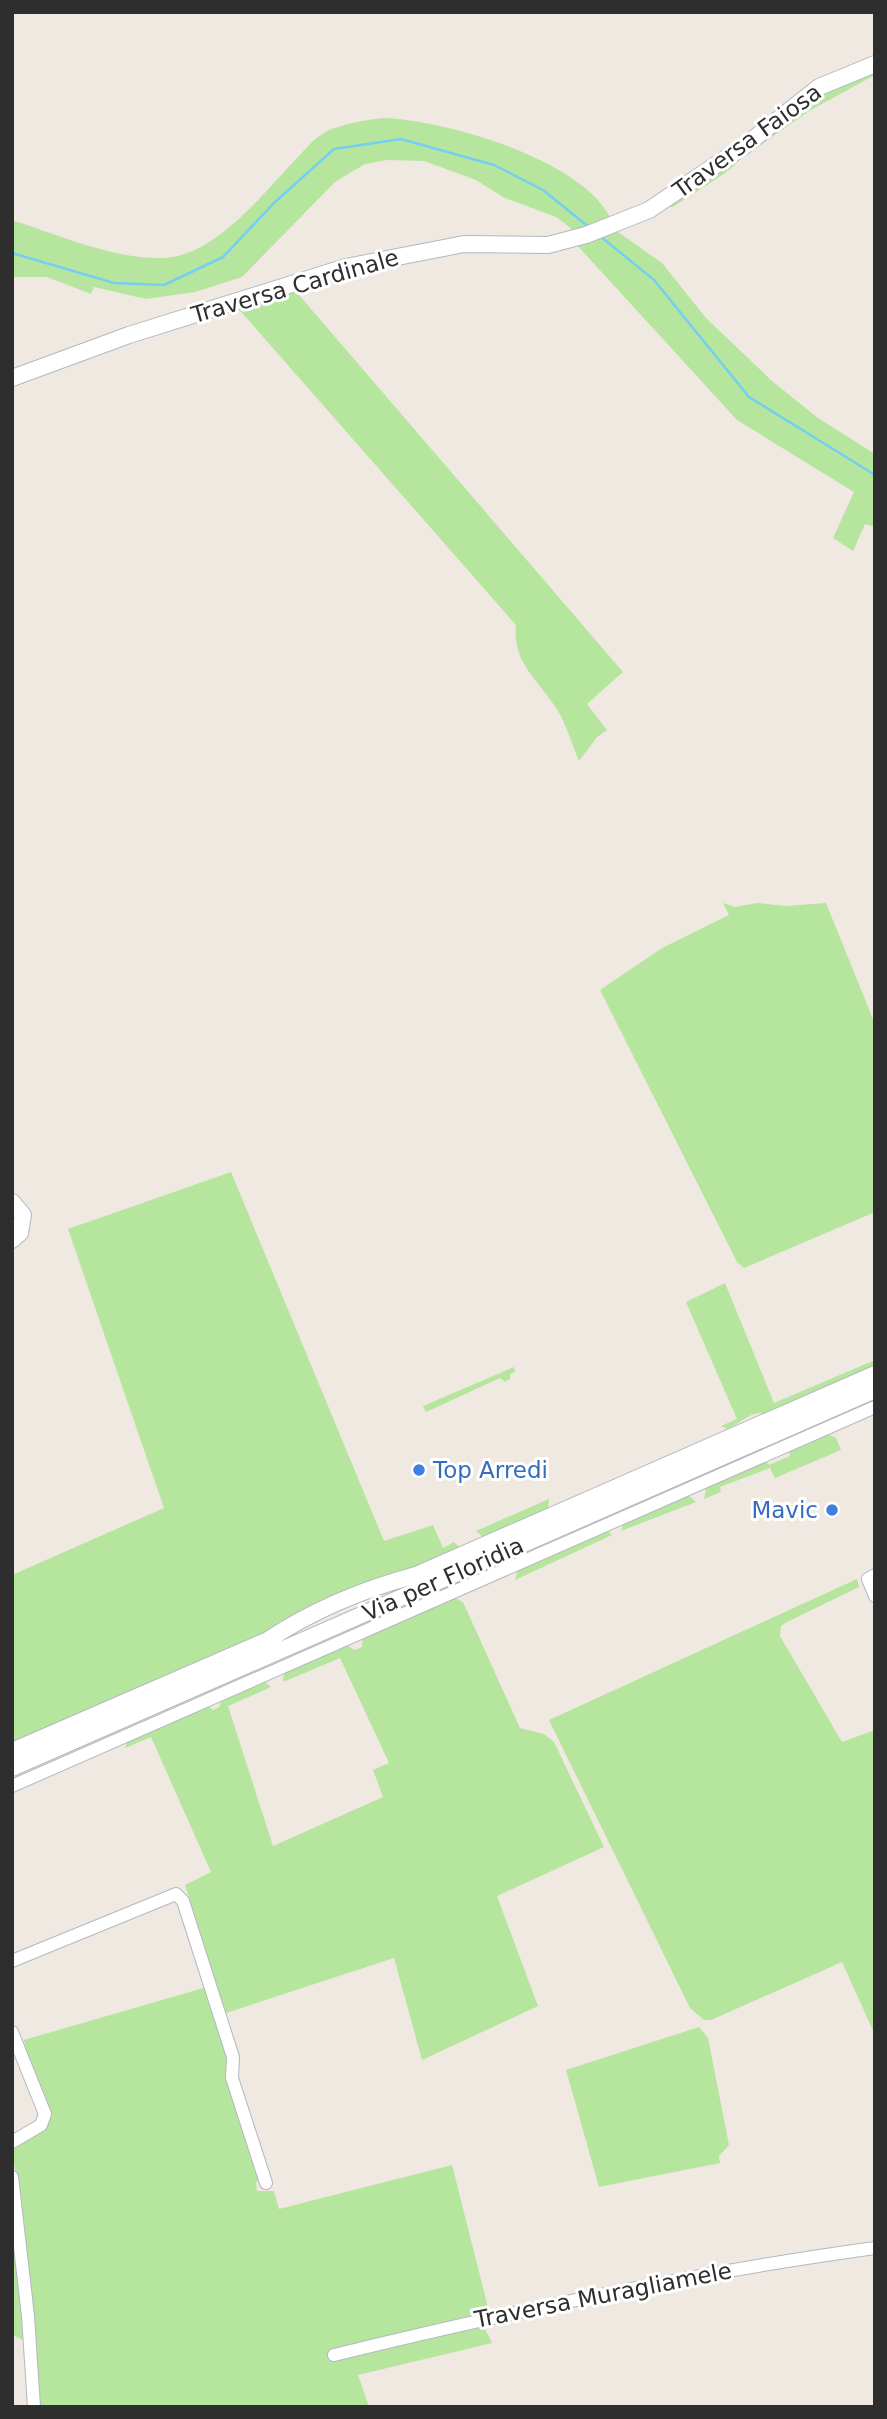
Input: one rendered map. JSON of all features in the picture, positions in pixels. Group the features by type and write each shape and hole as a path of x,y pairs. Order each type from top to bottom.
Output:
{"street":[{"name":"Traversa Faiosa","path":"586,235 617,223 681,190 747,144 819,87 875,64"},
{"name":"Traversa Cardinale","path":"12,378 129,335 346,267 464,244 548,245 586,235"},
{"path":"12,1202 23,1215 20,1233 12,1240"},
{"path":"12,1751 268,1640 296,1621 378,1586 416,1576 875,1374"},
{"name":"Via per Floridia","path":"12,1768 875,1390"},
{"path":"12,1786 875,1407"},
{"path":"875,1576 868,1579 875,1596"},
{"path":"12,1961 177,1894 183,1901 233,2057 232,2078 266,2183"},
{"path":"12,2032 45,2114 41,2125 12,2142"},
{"path":"12,2177 28,2316 34,2407"},
{"name":"Traversa Muragliamele","path":"334,2355 485,2318 748,2266 875,2248"}],"green space":[{"path":"875,70 875,75 809,111 738,161 720,177 673,207 668,207 820,93"},
{"path":"383,118 409,120 475,135 542,161 572,178 595,198 611,219 577,233 556,217 503,197 476,180 424,161 387,160 365,164 335,182 242,277 195,292 146,299 94,287 91,294 47,277 12,277 12,220 124,255 162,258 181,255 200,247 236,222 321,134 344,125"},
{"path":"615,230 662,263 706,318 772,381 818,418 875,454 875,527 865,524 853,551 833,538 854,492 737,420 576,244"},
{"path":"293,288 623,672 587,704 607,730 597,737 579,761 558,711 528,671 518,651 516,625 236,306"},
{"path":"723,903 735,907 757,903 786,906 826,903 875,1024 875,1212 744,1268 737,1262 600,990 662,948 729,915"},
{"path":"231,1172 384,1541 433,1525 443,1548 454,1542 462,1550 12,1744 12,1575 164,1508 68,1229"},
{"path":"725,1283 774,1403 875,1360 875,1366 767,1414 751,1415 727,1429 721,1426 737,1419 686,1302"},
{"path":"514,1367 515,1372 510,1374 510,1379 505,1382 500,1378 426,1412 423,1406"},
{"path":"826,1433 836,1438 841,1450 775,1478 770,1468 720,1487 721,1492 704,1499 707,1485 765,1460 769,1465 790,1456 788,1449"},
{"path":"687,1494 696,1502 621,1531 624,1522"},
{"path":"549,1499 548,1511 484,1538 476,1531"},
{"path":"606,1529 612,1535 515,1580 518,1568"},
{"path":"857,1579 859,1587 785,1623 781,1626 780,1636 842,1742 875,1730 875,2035 842,1962 711,2020 704,2020 690,2008 549,1720"},
{"path":"453,1597 463,1602 520,1728 544,1734 554,1742 604,1847 497,1896 538,2006 422,2060 394,1958 226,2013 185,1885 211,1872 151,1737 125,1748 128,1740 206,1705 213,1710 219,1707 223,1698 263,1680 271,1687 228,1706 273,1846 383,1797 373,1770 389,1763 340,1658 283,1682 284,1671 344,1644 355,1650 362,1647 363,1636"},
{"path":"207,1987 261,2177 256,2183 257,2191 274,2191 279,2209 452,2165 489,2311 328,2351 330,2359 482,2323 492,2343 358,2375 369,2407 37,2407 24,2238 12,2148 14,2144 42,2128 24,2040"},
{"path":"699,2027 708,2038 729,2145 719,2156 720,2163 599,2187 566,2070"},
{"path":"12,2205 25,2341 12,2335"}],"waterway":[{"path":"12,253 114,283 164,285 223,257 274,203 334,149 401,139 494,165 543,190 590,228"},
{"path":"600,236 654,280 749,397 875,475"}],"place":[{"name":"Top Arredi","path":"419,1470"},
{"name":"Mavic","path":"832,1510"}]}
